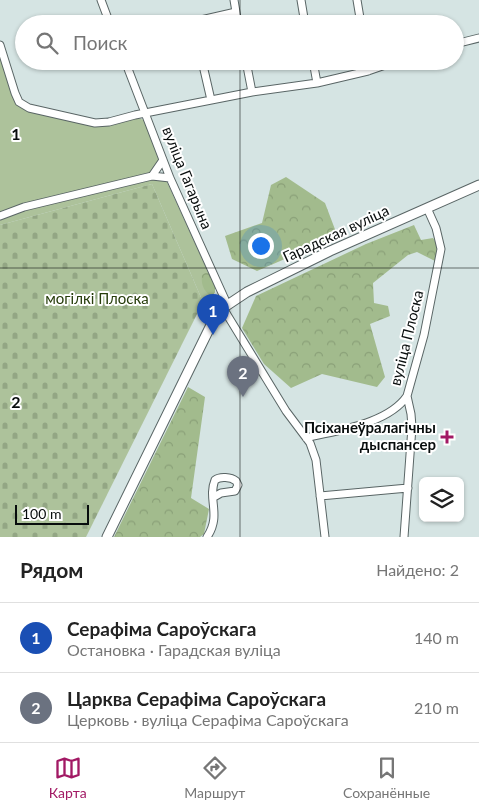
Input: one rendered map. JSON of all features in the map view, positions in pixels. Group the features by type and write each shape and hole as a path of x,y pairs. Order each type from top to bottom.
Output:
{"main road":[{"name":"Гарадская вуліца","path":"107,537 208,332 216,317 225,306 246,292 330,251 479,186"}],"street":[{"path":"101,0 107,15"},
{"path":"234,0 236,15"},
{"path":"300,0 303,15"},
{"path":"357,0 360,15"},
{"path":"223,15 236,12"},
{"path":"464,42 479,38"},
{"path":"0,44 19,102 29,108 95,122 109,122 210,100 317,83 373,70"},
{"name":"вуліца Гагарына","path":"129,70 170,178 225,306 286,411 315,454 325,537"},
{"path":"204,70 210,100"},
{"path":"248,70 252,92"},
{"path":"315,70 317,83"},
{"path":"152,176 163,160"},
{"path":"0,216 24,207 152,176 170,178"},
{"name":"вуліца Плоска","path":"404,537 412,420 407,396 424,335 440,256 439,236 427,208"},
{"path":"306,438 379,419 399,407 407,396"},
{"path":"320,496 408,488"},
{"path":"207,537 212,529 215,517 214,497"}],"green space":[{"path":"0,53 15,101 107,126 138,118 144,120 160,159 153,172 23,205 0,213"},
{"path":"286,177 325,203 336,232 329,240 257,271 232,259 225,236 262,223 271,185"},
{"path":"151,178 162,179 167,182 215,287 213,295 209,295 203,302 152,184 0,225 0,218 22,210"},
{"name":"могілкі Плоска","path":"152,184 203,302 86,537 0,537 0,225"},
{"path":"414,225 421,240 433,238 439,247 435,261 417,252 408,255 373,283 374,303 388,306 390,316 370,324 385,377 377,387 322,374 291,388 264,364 242,328 256,296 366,244"},
{"path":"209,273 215,287 213,295 209,295 203,286 202,275"},
{"path":"188,387 205,397 191,498 209,509 204,534 200,537 114,537"}],"place":[{"name":"Серафіма Сароўскага","path":"213,335"},
{"name":"Царква Серафіма Сароўскага","path":"243,397"},
{"name":"Псіханеўралагічны дыспансер","path":"447,437"}]}
